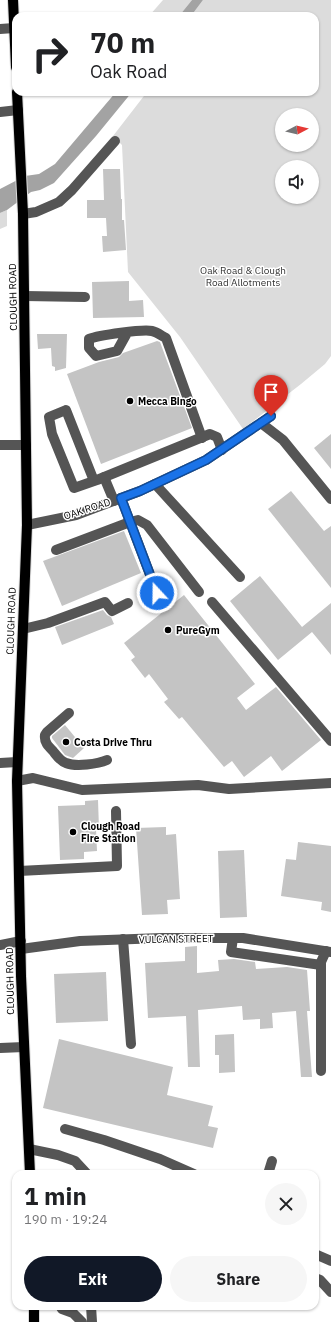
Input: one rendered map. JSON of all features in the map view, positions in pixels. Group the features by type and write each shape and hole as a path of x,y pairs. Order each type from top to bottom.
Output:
{"main road":[{"path":"13,0 13,12"},
{"name":"CLOUGH ROAD","path":"17,96 23,209 25,296 27,525 17,781 24,1047 30,1170"},
{"path":"34,1310 34,1322"}],"street":[{"path":"0,29 12,28"},
{"path":"0,112 18,110"},
{"path":"23,209 36,212 58,202 72,190 115,141"},
{"path":"25,296 85,297"},
{"path":"127,333 152,331 166,338 202,438"},
{"path":"94,481 66,410 48,417 52,434 74,488 94,481 210,434 217,438 222,450"},
{"name":"OAK ROAD","path":"27,525 76,515 118,500 155,484 206,460 271,416"},
{"path":"261,424 283,440 331,499"},
{"path":"0,445 26,445"},
{"path":"104,477 130,522 157,593"},
{"path":"155,484 240,577"},
{"path":"56,550 138,520 147,525 199,592"},
{"path":"23,629 48,623 105,602 112,611 128,603"},
{"path":"212,602 331,741"},
{"path":"69,713 47,732 45,735 46,743 59,759 65,763 76,765 101,763 107,760"},
{"path":"0,763 17,762"},
{"path":"17,781 33,778 82,790 198,785 229,789 331,783"},
{"path":"19,871 117,866 116,810"},
{"path":"233,938 231,952 322,965"},
{"name":"VULCAN STREET","path":"0,945 123,939 243,938 328,951"},
{"path":"123,939 131,1044"},
{"path":"321,1071 322,965 328,951"},
{"path":"0,1048 24,1047"},
{"path":"65,1128 160,1159 185,1170"},
{"path":"28,1150 58,1155 75,1161 83,1170"},
{"path":"269,1170 272,1161"},
{"path":"319,1256 331,1261"},
{"path":"319,1280 331,1292"},
{"path":"65,1310 73,1313 82,1322"},
{"path":"91,1310 92,1322"}],"green space":[{"path":"163,0 192,0 182,12 152,12"},
{"name":"Oak Road & Clough Road Allotments","path":"203,0 331,0 331,356 325,364 301,384 243,429 180,337 128,272 122,145 113,136 144,96 319,96 319,12 194,12"},
{"path":"7,210 7,226 0,229 0,213"}],"shaded area":[{"path":"192,0 203,0 194,12 182,12"},
{"path":"113,96 129,96 96,136 54,183 40,190 31,192 7,210 0,213 0,189 25,176 39,174 55,164"}],"building":[{"path":"103,169 120,169 122,220 124,220 126,250 103,252 102,236 107,236 106,218 87,218 87,200 104,200"},
{"path":"129,281 129,301 143,300 144,317 93,318 92,282"},
{"path":"37,334 67,334 66,368 55,371 55,367 52,366 51,348 38,349"},
{"name":"Mecca Bingo","path":"157,341 160,342 192,428 101,464 67,374 99,362 119,357 123,353"},
{"path":"331,434 331,469 314,448"},
{"path":"291,491 324,531 331,526 331,588 268,509"},
{"path":"124,531 141,573 62,606 43,561"},
{"path":"260,576 302,627 331,603 331,655 312,632 278,660 230,601"},
{"path":"184,595 255,684 237,698 246,710 276,687 321,740 282,771 271,756 244,777 232,761 224,767 182,717 179,719 164,702 168,699 149,674 145,678 131,660 135,657 124,643"},
{"path":"103,610 111,617 114,624 62,645 55,627"},
{"name":"Costa Drive Thru","path":"65,725 84,748 73,758 65,755 52,738 52,736"},
{"name":"Clough Road Fire Station","path":"98,800 99,829 96,829 97,851 84,852 84,859 60,860 58,806 85,805 85,801"},
{"path":"166,827 166,835 176,834 180,899 167,900 168,914 142,915 136,828"},
{"path":"298,842 331,846 331,912 321,910 322,902 281,896 286,859 296,860"},
{"path":"244,850 247,917 220,918 218,851"},
{"path":"197,946 197,973 219,971 218,960 234,959 255,962 256,969 287,967 307,970 310,1011 307,1011 312,1077 301,1077 296,1011 272,1013 273,1028 260,1029 260,1019 243,1020 242,1006 198,1010 200,1067 188,1067 186,1016 148,1018 145,963 185,961 185,947"},
{"path":"106,972 108,1021 56,1023 54,974"},
{"path":"234,1034 235,1072 219,1073 219,1055 215,1055 215,1035"},
{"path":"59,1039 173,1067 167,1095 213,1106 208,1126 218,1128 213,1148 43,1108"}],"place":[{"name":"Mecca Bingo","path":"130,401"},
{"name":"PureGym","path":"168,630"},
{"name":"Costa Drive Thru","path":"66,742"},
{"name":"Clough Road Fire Station","path":"73,832"}],"route":[{"path":"157,593 121,498 140,491 206,460 271,416"}]}
